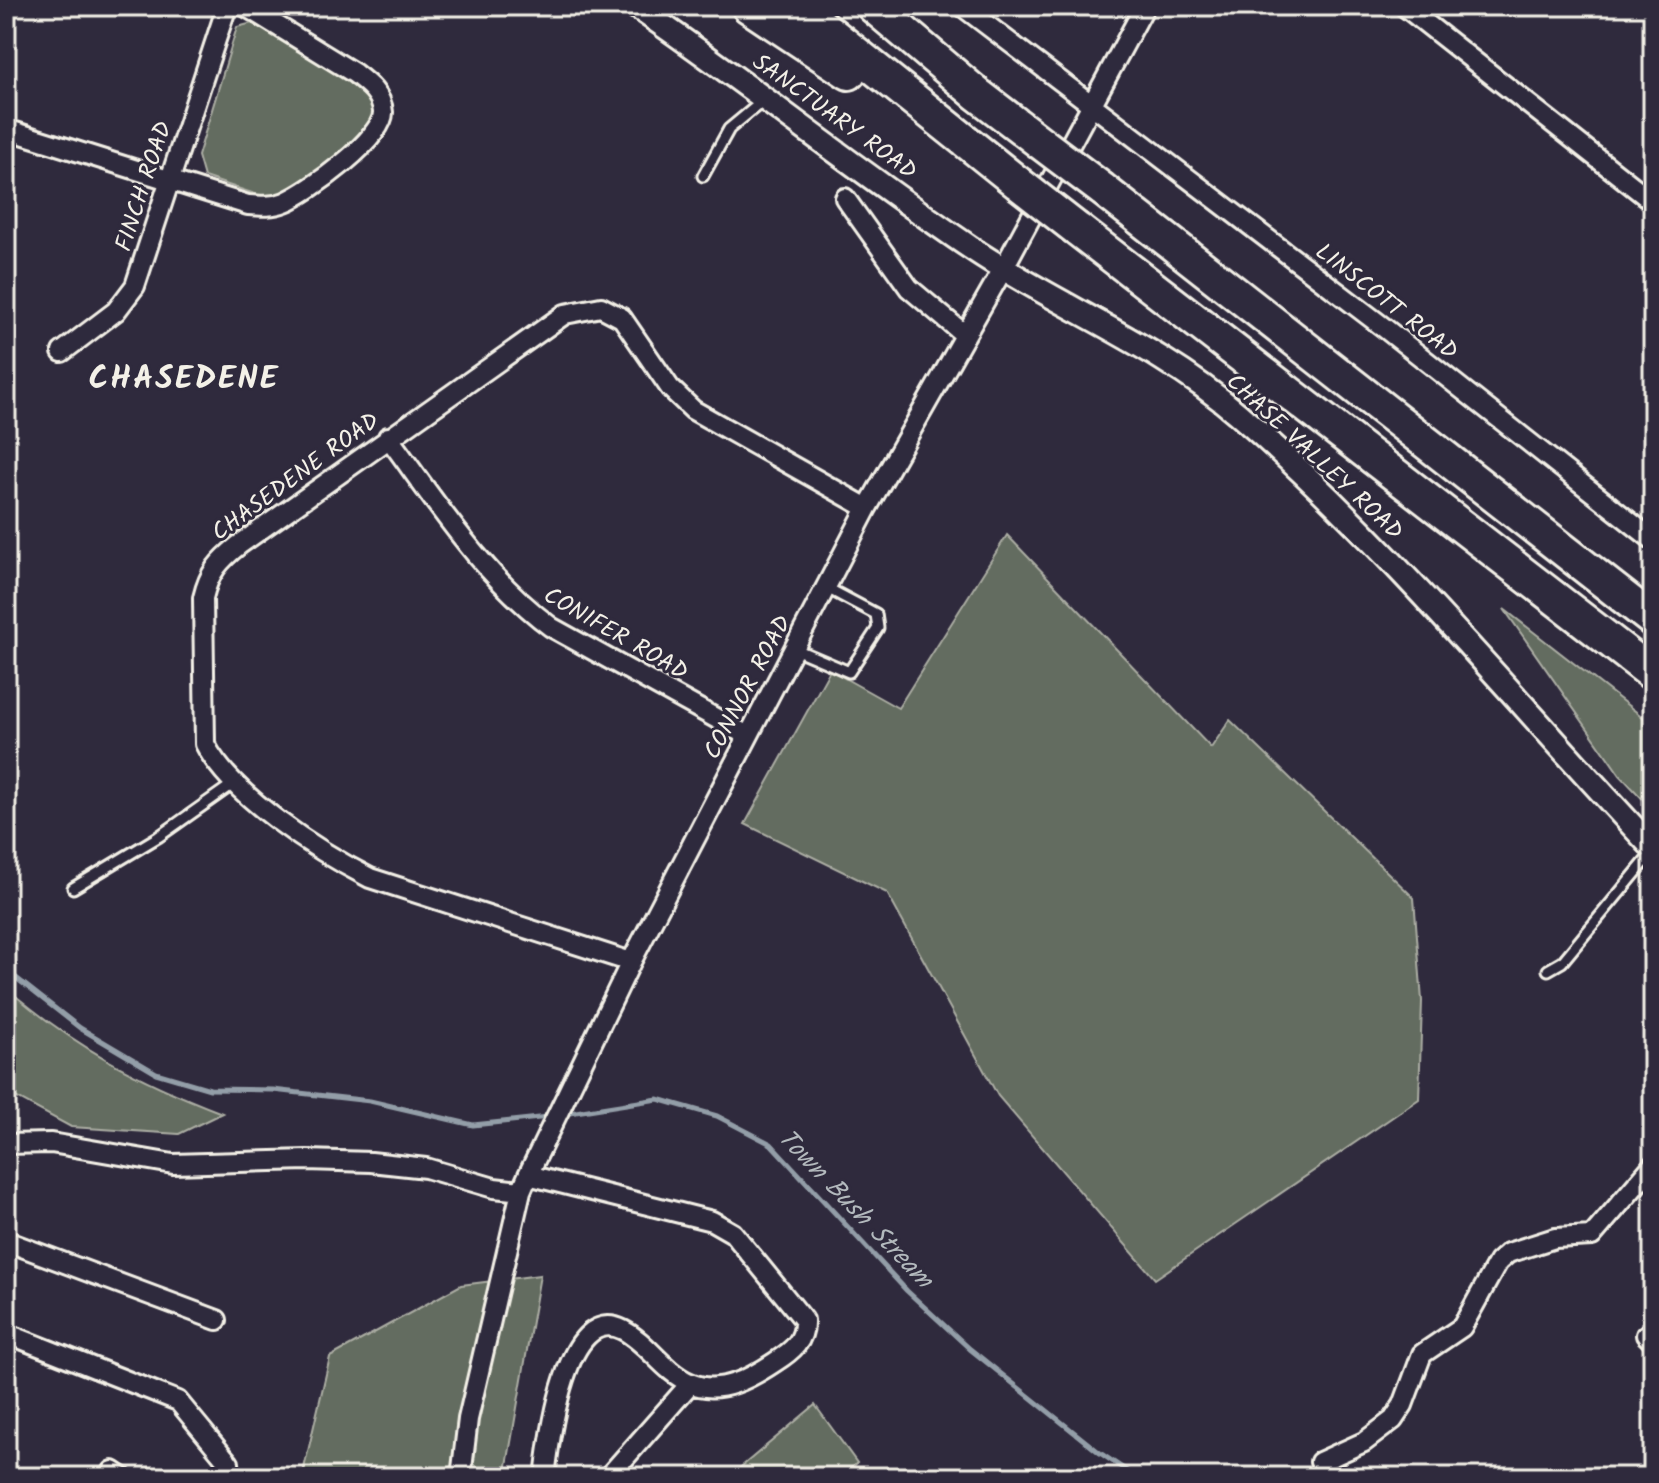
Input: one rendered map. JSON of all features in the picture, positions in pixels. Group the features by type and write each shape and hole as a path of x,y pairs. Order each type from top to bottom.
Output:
{"highway":[{"path":"748,6 984,158"},
{"path":"797,6 984,158 1653,674"},
{"path":"873,6 977,94 1653,620"}],"street":[{"name":"FINCH ROAD","path":"62,352 116,311 128,298 142,270 227,6"},
{"path":"6,129 248,205 290,201 373,138 383,121 380,99 370,86 245,6"},
{"name":"SANCTUARY ROAD","path":"635,6 1003,269"},
{"name":"LINSCOTT ROAD","path":"962,6 1382,326 1653,540"},
{"path":"1003,269 1089,103 1145,6"},
{"path":"1404,6 1653,202"},
{"path":"845,198 909,288 965,335"},
{"name":"CONNOR ROAD","path":"461,1477 468,1419 525,1183 631,962 867,508 1003,269"},
{"name":"CHASE VALLEY ROAD","path":"1003,269 1121,334 1236,412 1425,596 1548,737 1653,850"},
{"name":"CHASEDENE ROAD","path":"631,962 370,878 331,858 233,784 215,764 205,744 203,598 208,579 216,564 239,545 565,314 601,307 622,318 670,388 693,410 867,508"},
{"name":"CONIFER ROAD","path":"388,437 468,544 521,605 551,627 748,736"},
{"path":"6,1144 51,1143 173,1164 307,1160 426,1168 494,1188 525,1183 712,1221 733,1233 799,1310 804,1327 792,1351 741,1382 713,1387 690,1384 637,1338 619,1328 600,1328 585,1335 567,1367 545,1477"},
{"path":"1320,1462 1364,1442 1393,1420 1422,1354 1462,1327 1498,1262 1508,1253 1540,1241 1592,1236 1653,1165"},
{"path":"6,1241 217,1320"},
{"path":"6,1333 178,1401 229,1463 230,1477"},
{"path":"608,1477 690,1384"}],"lane":[{"path":"703,176 729,129 767,98"},
{"path":"795,649 849,672 878,628 876,614 827,588"},
{"path":"73,888 158,837 233,784"},
{"path":"1548,970 1562,962 1653,850"}],"shaded area":[{"path":"260,21 377,99 379,123 292,192 273,200 204,177 198,156 237,27"},
{"path":"1007,535 1211,748 1230,720 1414,898 1422,1001 1419,1099 1155,1279 998,1096 887,893 745,824 830,670 898,708"},
{"path":"1504,609 1653,725 1653,810 1620,775"},
{"path":"6,988 108,1061 222,1113 179,1134 71,1127 6,1092"},
{"path":"540,1275 505,1477 302,1477 330,1357 461,1285"},
{"path":"815,1405 857,1463 843,1477 729,1477"}],"waterway":[{"name":"Town Bush Stream","path":"6,970 80,1028 156,1073 210,1089 273,1090 370,1101 473,1125 549,1117"},
{"name":"Town Bush Stream","path":"563,1114 658,1099 717,1116 771,1144 907,1291 970,1349 1100,1453 1136,1477"},
{"name":"Town Bush Stream","path":"1491,1477 1507,1470 1523,1468 1555,1477"}],"district":[{"name":"CHASEDENE","path":"184,377"}]}
